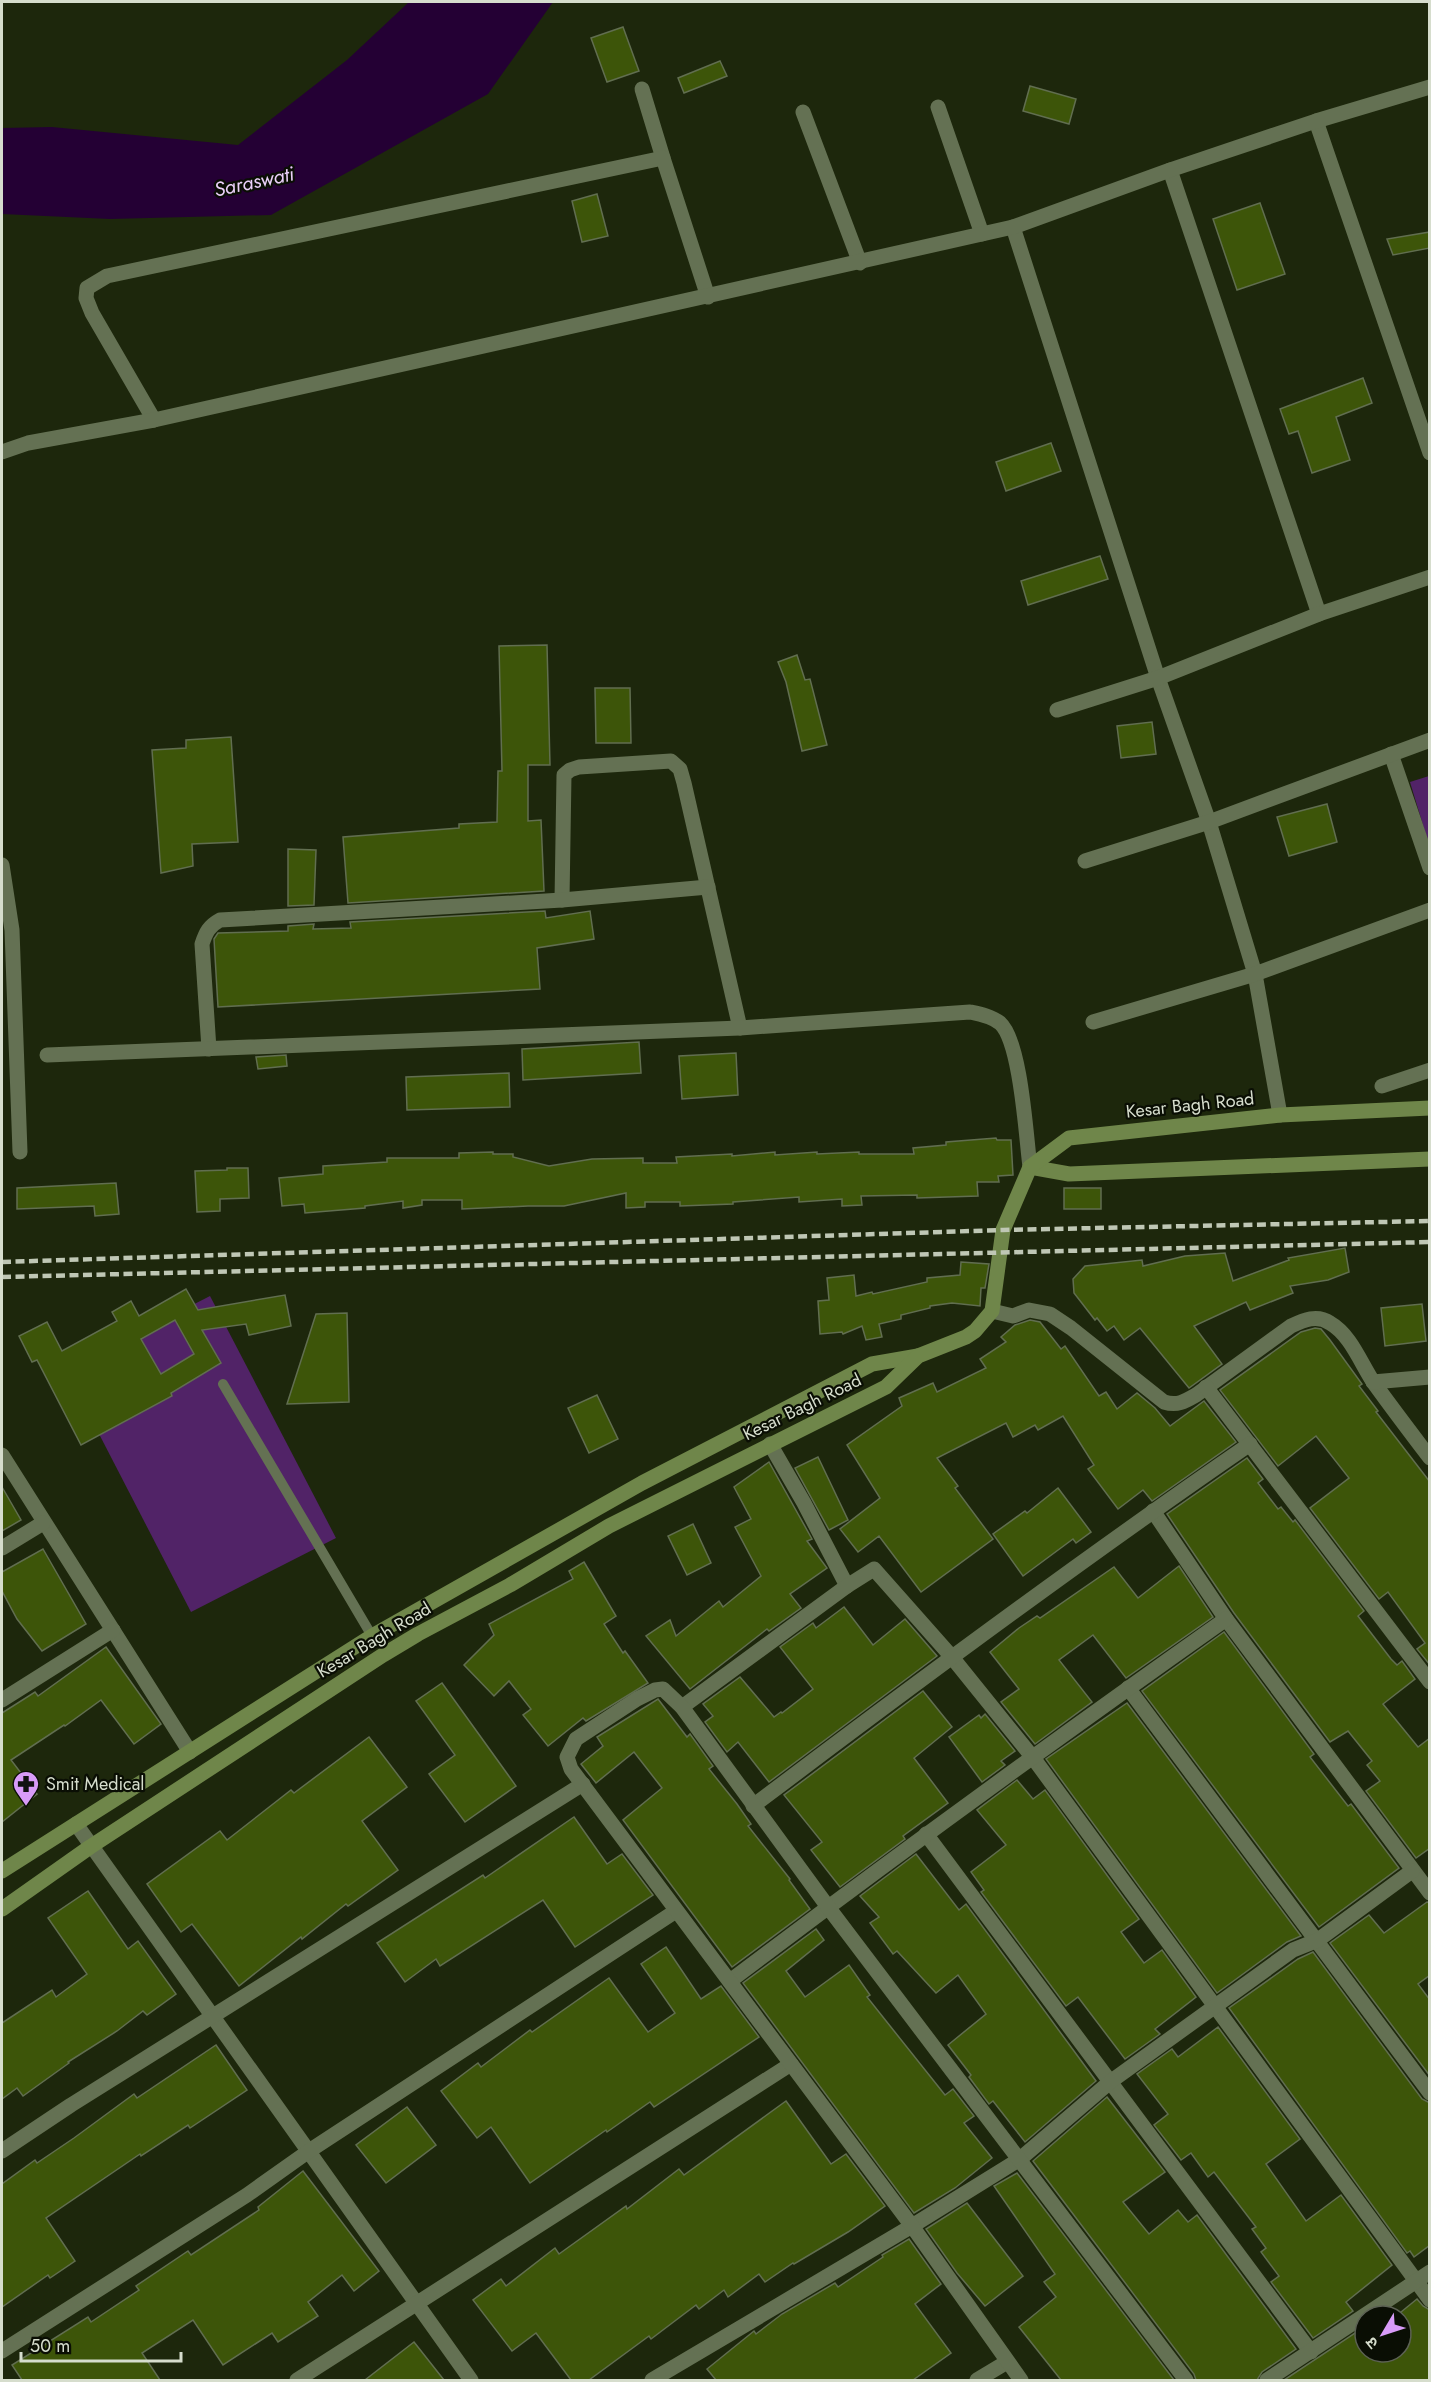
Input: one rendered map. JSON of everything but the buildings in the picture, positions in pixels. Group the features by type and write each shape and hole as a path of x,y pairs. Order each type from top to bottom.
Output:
{"main road":[{"name":"Kesar Bagh Road","path":"1030,1167 1069,1138 1280,1115 1430,1108"},
{"path":"992,1311 1003,1230 1030,1167 1069,1174 1430,1159"},
{"name":"Kesar Bagh Road","path":"90,1847 392,1650 510,1585 609,1526 886,1387 918,1356 966,1337 975,1331 992,1311"},
{"path":"2,1871 372,1636 642,1483 872,1364 918,1356"},
{"path":"2,1909 90,1847"}],"street":[{"path":"2,452 28,442 154,420 1013,227 1170,170 1316,121 1430,87"},
{"path":"642,89 708,297"},
{"path":"938,107 982,234"},
{"path":"802,112 860,263"},
{"path":"1316,121 1430,453"},
{"path":"154,420 92,313 86,298 87,288 95,281 107,276 663,158"},
{"path":"1170,170 1319,614"},
{"path":"1013,227 1158,678 1209,822 1255,974 1280,1115"},
{"path":"1058,710 1158,678 1319,614 1430,577"},
{"path":"1086,861 1209,822 1430,740"},
{"path":"1391,754 1430,868"},
{"path":"562,900 562,782 564,775 579,767 672,761 680,769 740,1028"},
{"path":"2,865 12,930 20,1152"},
{"path":"209,1049 202,944 211,924 220,920 562,900 708,887"},
{"path":"1093,1022 1255,974 1430,910"},
{"path":"47,1055 740,1028 969,1012 984,1014 1000,1024 1010,1038 1016,1059 1030,1167"},
{"path":"1382,1086 1430,1070"},
{"path":"992,1311 1014,1316 1029,1310 1050,1314 1164,1402 1173,1405 1181,1404 1291,1326 1307,1318 1321,1318 1332,1323 1344,1335 1373,1382 1430,1458"},
{"path":"1373,1382 1430,1377"},
{"path":"1206,1387 1430,1682"},
{"path":"770,1444 804,1503 846,1586"},
{"path":"753,1806 951,1656 1250,1444"},
{"path":"2,1455 190,1752"},
{"path":"1153,1511 1226,1619 1430,1893"},
{"path":"2,1548 43,1523"},
{"path":"682,1707 846,1586 874,1569 951,1656 1034,1758 1430,2300"},
{"path":"730,1981 926,1834 1226,1619"},
{"path":"2,1700 113,1630"},
{"path":"1128,1688 1430,2093"},
{"path":"1021,2380 912,2226 571,1769 567,1757 576,1739 637,1698 663,1689 682,1707 828,1907 1186,2380"},
{"path":"2,2151 71,2104 583,1784"},
{"path":"76,1824 90,1847 471,2380"},
{"path":"926,1834 1311,2352"},
{"path":"652,2380 912,2226 1020,2159 1110,2082 1293,1950 1318,1940 1412,1871"},
{"path":"2,2351 247,2195 309,2151 676,1911"},
{"path":"297,2380 791,2064"},
{"path":"1267,2380 1430,2272"},
{"path":"977,2380 1007,2362"}],"lane":[{"path":"223,1384 372,1636"}],"shaded area":[{"path":"1429,776 1429,845 1410,782"},
{"path":"210,1296 336,1538 191,1612 66,1370"}],"water":[{"name":"Saraswati","path":"409,2 553,2 488,94 271,215 110,219 2,214 2,128 52,127 238,145 347,60"}],"railway":[{"path":"2,1262 1003,1230 1430,1221"},
{"path":"2,1277 1430,1242"}],"place":[{"name":"Smit Medical","path":"26,1807"}]}
